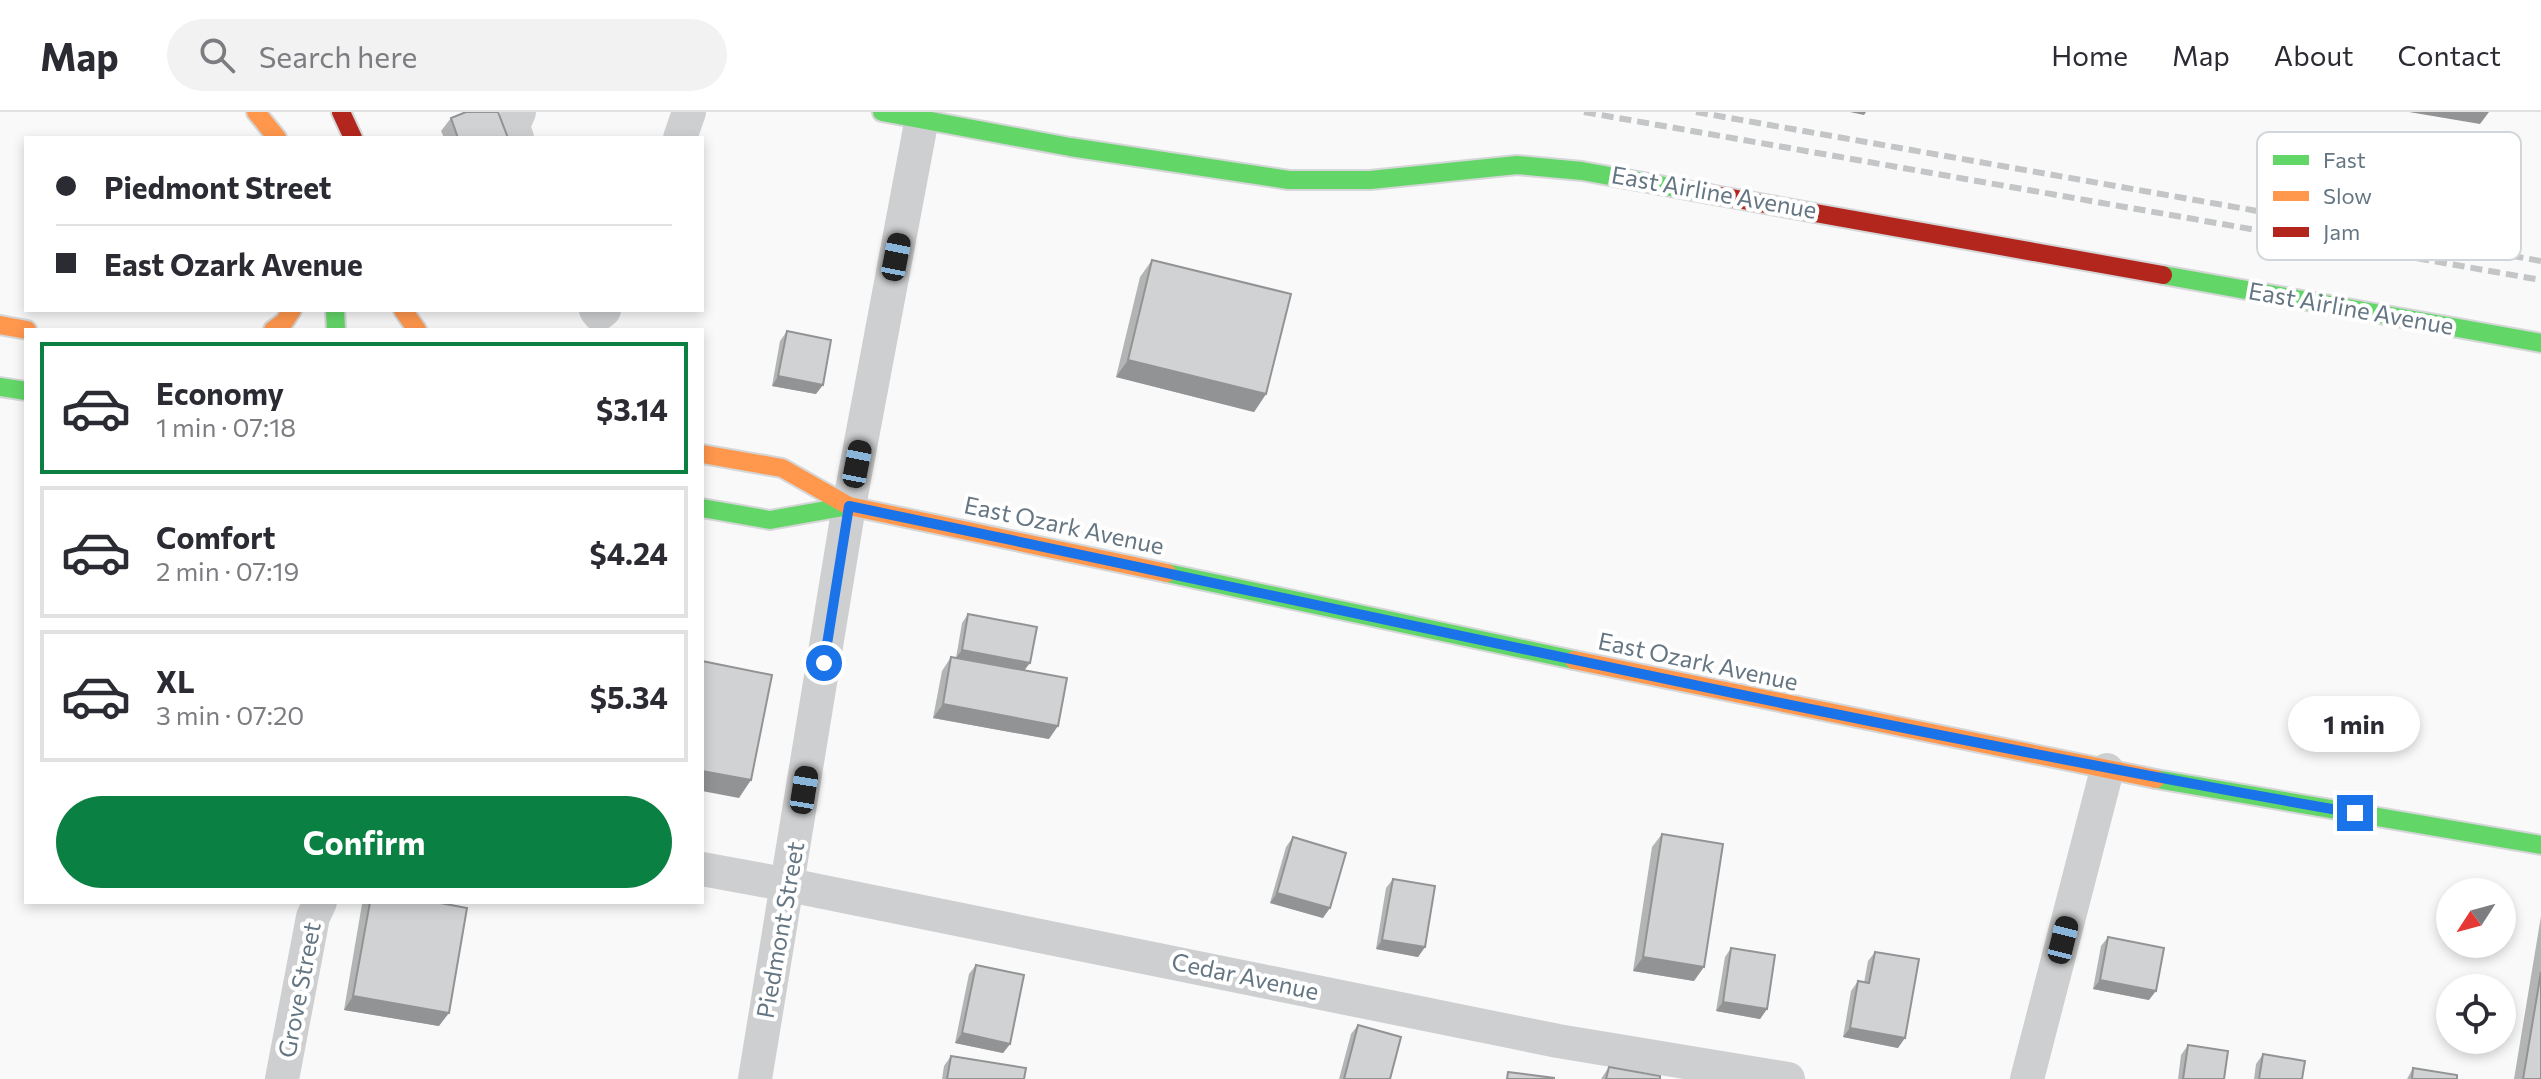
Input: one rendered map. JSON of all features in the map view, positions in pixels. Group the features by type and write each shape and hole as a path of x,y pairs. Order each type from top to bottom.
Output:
{"main road":[{"path":"256,112 275,136"},
{"path":"341,112 352,136"},
{"name":"East Airline Avenue","path":"882,112 1070,147 1289,180 1370,180 1517,165 1582,171 2541,343"},
{"path":"276,328 291,312"},
{"path":"0,325 24,329"},
{"path":"0,387 24,391"},
{"name":"East Ozark Avenue","path":"704,454 782,468 849,506 1604,667 2107,770 2541,845"},
{"name":"East Ozark Avenue","path":"704,508 770,520 849,506"}],"street":[{"path":"516,136 513,126 519,112"},
{"path":"681,136 689,112"},
{"name":"Piedmont Street","path":"755,1079 849,506 922,118"},
{"path":"2027,1079 2107,770"},
{"name":"Cedar Avenue","path":"704,869 1558,1041 1788,1079"},
{"name":"Grove Street","path":"282,1079 313,917 319,904"}],"building":[{"path":"466,112 498,112 507,136 457,136 451,118"},
{"path":"1152,260 1291,294 1266,394 1128,360"},
{"path":"787,331 831,340 823,385 778,376"},
{"path":"968,614 1037,627 1030,663 962,650"},
{"path":"951,657 1067,678 1058,726 943,704"},
{"path":"704,661 772,675 751,780 704,771"},
{"path":"1662,834 1723,844 1704,967 1643,957"},
{"path":"1293,837 1346,853 1330,908 1277,893"},
{"path":"1393,879 1435,886 1425,947 1382,940"},
{"path":"370,904 446,904 467,908 449,1013 353,996"},
{"path":"2108,937 2164,948 2156,991 2100,980"},
{"path":"1731,948 1775,955 1767,1009 1723,1002"},
{"path":"1875,952 1919,959 1905,1038 1850,1028 1858,981 1869,983"},
{"path":"976,965 1024,975 1010,1044 962,1033"},
{"path":"2541,972 2541,1079 2523,1079"},
{"path":"1358,1025 1401,1037 1390,1079 1344,1079"},
{"path":"2188,1045 2228,1051 2224,1079 2183,1079"},
{"path":"2263,1054 2305,1061 2302,1079 2259,1079"},
{"path":"951,1056 1026,1068 1024,1079 947,1079"},
{"path":"1609,1067 1660,1076 1660,1079 1606,1079"},
{"path":"2413,1068 2457,1075 2457,1079 2412,1079"},
{"path":"1508,1072 1554,1078 1554,1079 1507,1079"}],"railway":[{"path":"1584,112 2257,230"},
{"path":"1696,112 2257,211"},
{"path":"2521,257 2541,261"},
{"path":"2427,260 2541,280"}],"traffic: fast":[{"path":"882,112 1070,147 1289,180 1370,180 1517,165 1582,171 1709,194"},
{"path":"2163,275 2541,343"},
{"path":"335,312 336,328"},
{"path":"0,387 24,391"},
{"path":"704,508 770,520 849,506"},
{"path":"1167,573 1574,660"},
{"path":"2156,779 2541,845"}],"traffic: slow":[{"path":"256,112 275,136"},
{"path":"276,328 291,312"},
{"path":"404,312 416,328"},
{"path":"0,325 24,329"},
{"path":"704,454 782,468 849,506 1167,573"},
{"path":"1574,660 2156,779"}],"traffic: jam":[{"path":"341,112 352,136"},
{"path":"1709,194 2163,275"}],"route":[{"path":"824,663 849,506 1604,667 2107,770 2355,813"}]}
